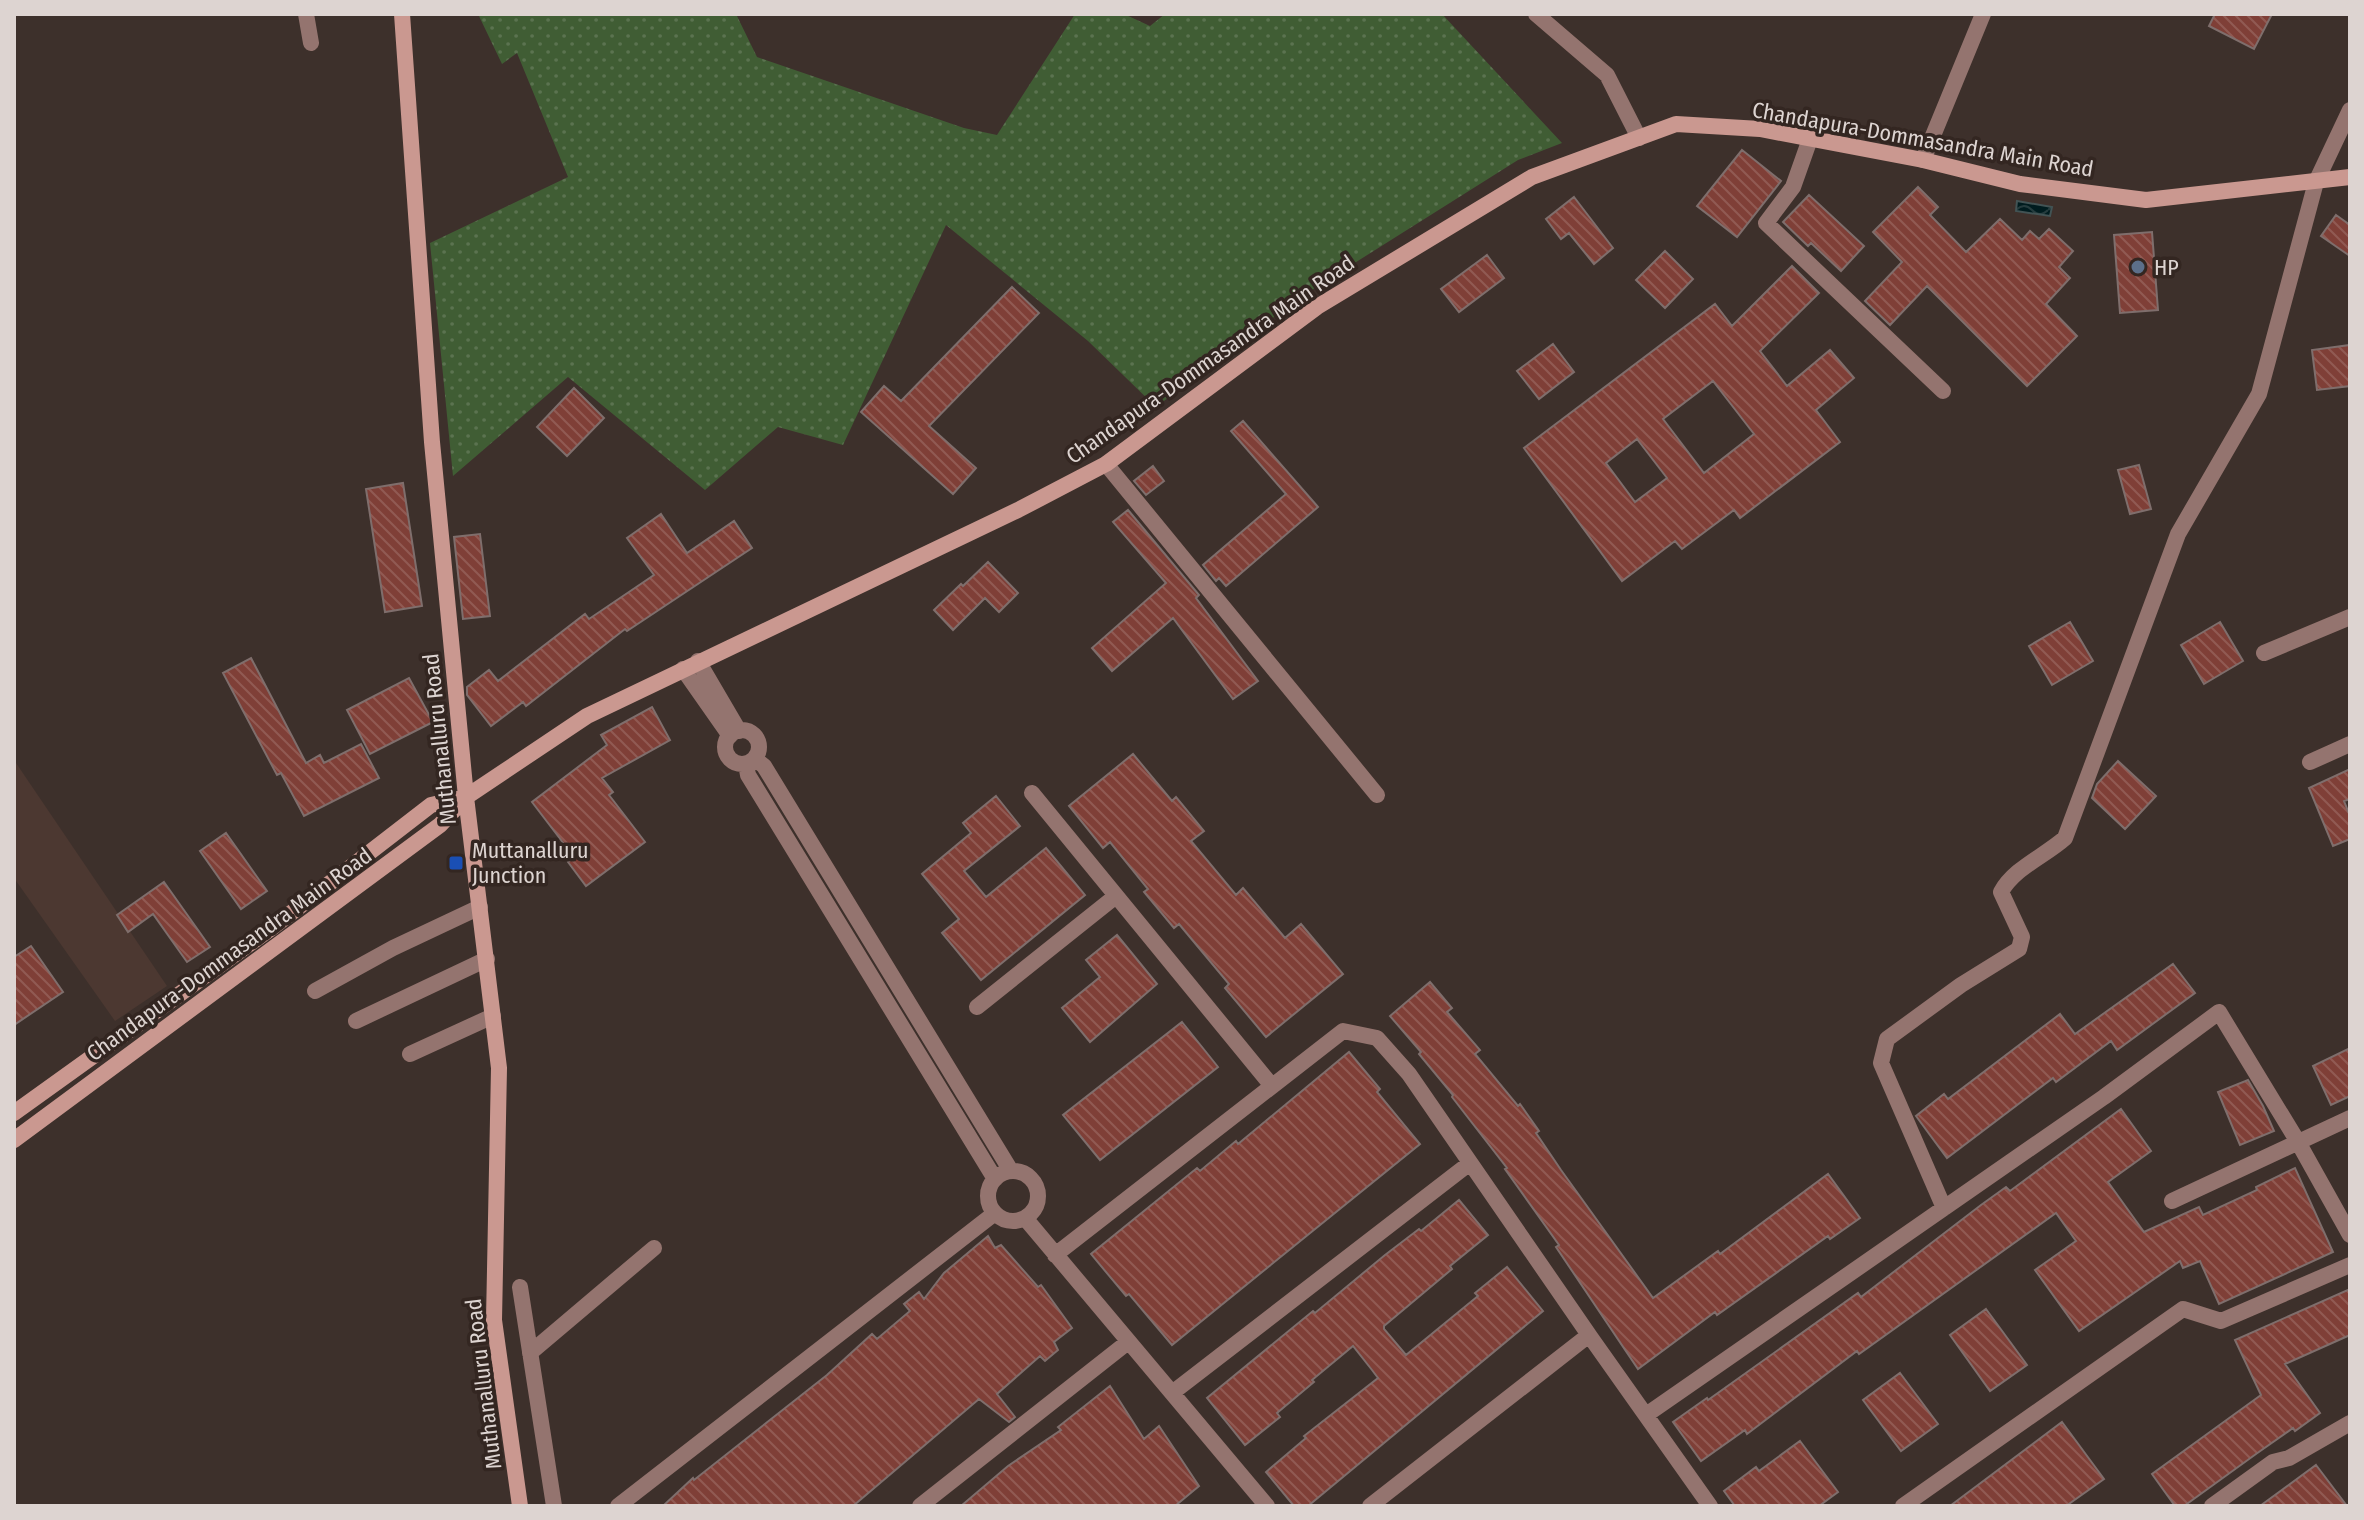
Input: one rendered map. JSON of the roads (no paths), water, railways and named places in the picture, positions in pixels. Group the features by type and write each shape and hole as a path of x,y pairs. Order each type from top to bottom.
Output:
{"main road":[{"name":"Muthanalluru Road","path":"402,14 432,442 466,797 499,1068 494,1320 520,1506"},
{"name":"Chandapura-Dommasandra Main Road","path":"14,1140 440,825 466,797 587,716 1018,510 1106,464 1317,307 1532,177 1676,124 1760,129 1923,160 2020,184 2146,200 2350,177"},
{"name":"Chandapura-Dommasandra Main Road","path":"14,1113 261,936 431,805 466,797"}],"street":[{"path":"306,14 311,43"},
{"path":"1536,14 1607,75 1639,138"},
{"path":"1923,160 1983,14"},
{"path":"1944,1208 1881,1063 1887,1039 1961,985 2019,949 2022,937 2001,892 2008,879 2065,838 2178,534 2259,394 2316,182 2350,110"},
{"path":"1810,139 1793,187 1766,223 1943,391"},
{"path":"1106,464 1377,795"},
{"path":"2264,653 2350,617"},
{"path":"690,665 734,733"},
{"path":"734,733 750,732 758,739 759,750 751,762 748,775 995,1179"},
{"path":"734,733 726,744 726,752 738,764 751,762 764,766 1011,1171"},
{"path":"2310,762 2350,744"},
{"path":"1032,793 1272,1086"},
{"path":"977,1007 1116,896"},
{"path":"315,991 393,948 480,907"},
{"path":"356,1021 487,959"},
{"path":"1646,1415 2104,1097 2219,1012 2350,1235"},
{"path":"410,1054 493,1016"},
{"path":"1055,1255 1343,1031 1377,1038 1409,1074 1710,1506"},
{"path":"2172,1201 2350,1118"},
{"path":"1172,1393 1470,1163"},
{"path":"1011,1171 1021,1172 1036,1184 1037,1204 1025,1218 1015,1221 995,1213 989,1202 989,1189 995,1179 1011,1171"},
{"path":"618,1506 995,1213"},
{"path":"1025,1218 1172,1393 1258,1503"},
{"path":"530,1353 654,1248"},
{"path":"1903,1506 2183,1309 2221,1321 2350,1265"},
{"path":"520,1287 554,1506"},
{"path":"1370,1506 1589,1335"},
{"path":"920,1506 1128,1342"},
{"path":"2212,1506 2273,1462 2289,1458 2350,1423"}],"water":[{"path":"2017,201 2052,207 2050,216 2016,211"}],"place":[{"name":"HP","path":"2138,267"},
{"name":"Muttanalluru Junction","path":"456,863"}]}
